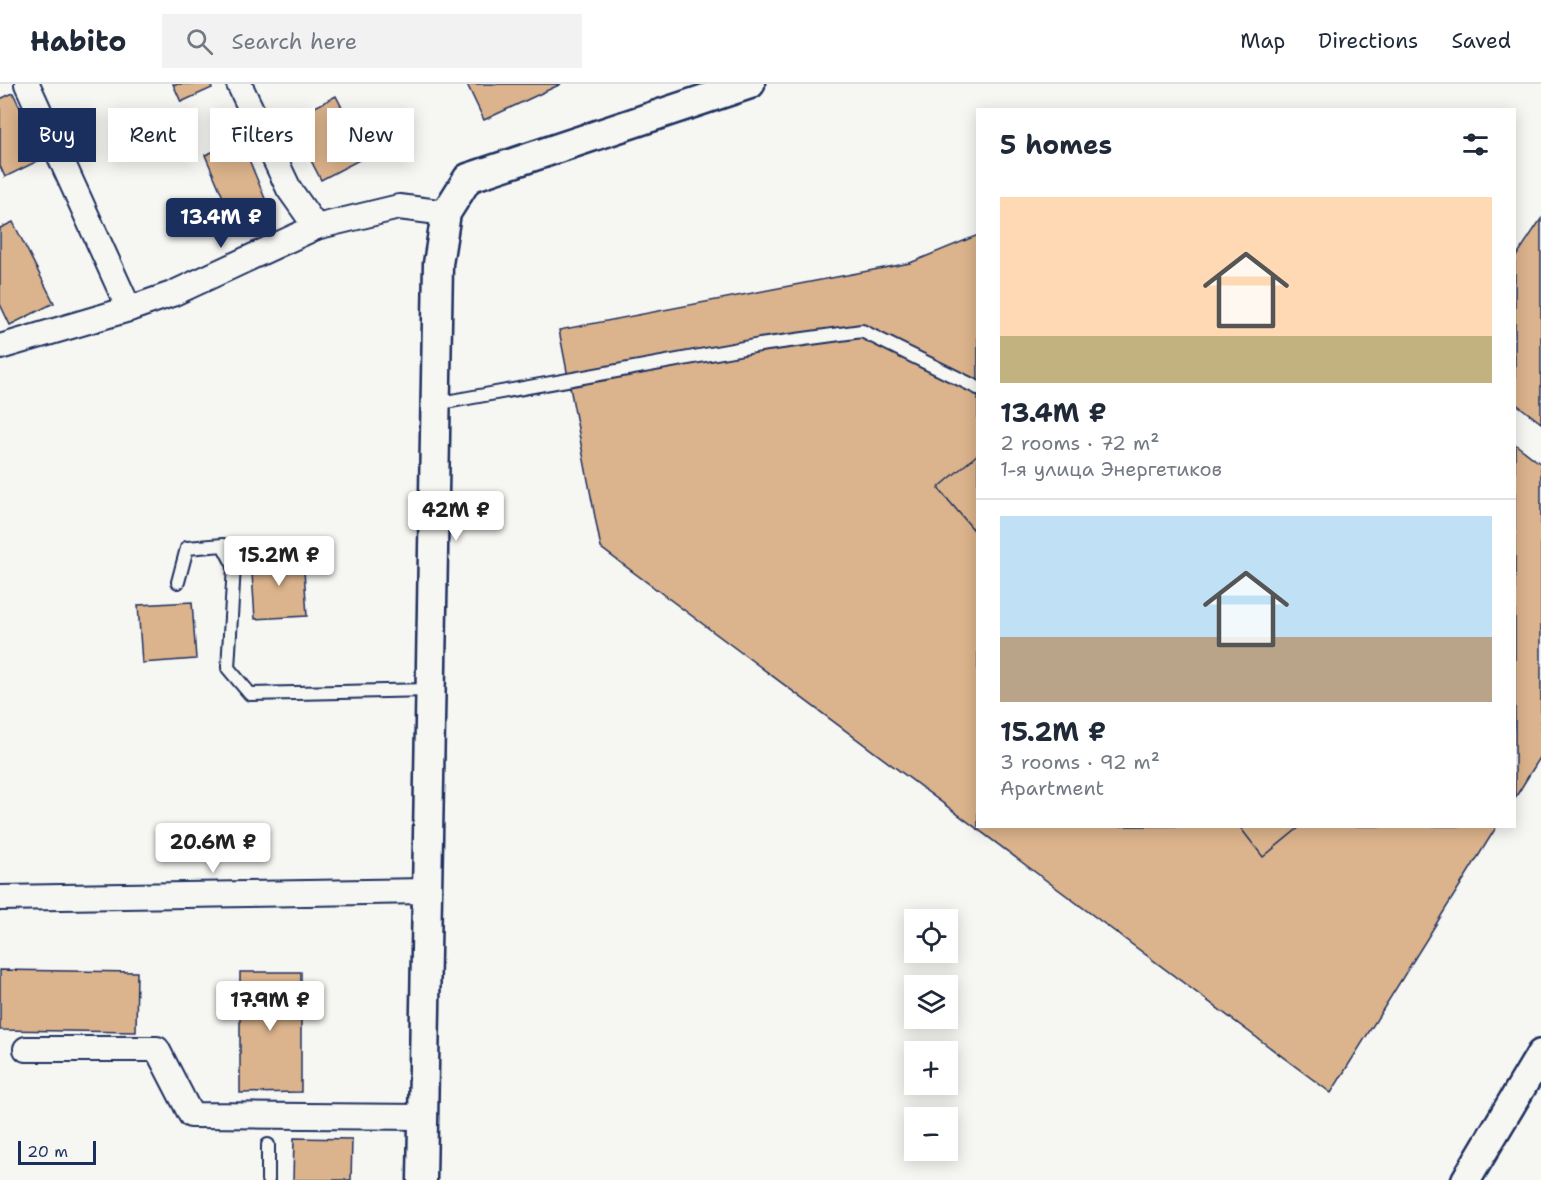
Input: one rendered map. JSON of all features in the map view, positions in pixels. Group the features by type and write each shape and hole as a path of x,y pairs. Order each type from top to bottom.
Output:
{"street":[{"path":"27,84 129,309"},
{"path":"239,84 289,189 316,227"},
{"path":"422,1180 438,264 446,213 468,178 750,84"},
{"path":"0,346 129,309 183,289 316,227 399,207 446,213"},
{"path":"0,898 426,891"},
{"path":"26,1049 157,1049 190,1115 423,1117"},
{"path":"1466,1180 1541,1054"}],"lane":[{"path":"435,404 749,347 862,331 976,387"},
{"path":"178,582 187,548 223,546 234,566 228,668 250,694 430,690"},
{"path":"268,1145 268,1180"}],"building":[{"path":"173,84 210,84 212,88 181,102"},
{"path":"467,84 561,84 484,120"},
{"path":"13,93 20,108 18,108 18,162 36,162 5,177 0,166 0,99"},
{"path":"336,96 342,108 327,108 327,162 356,162 321,180 312,162 315,162 315,108 313,108"},
{"path":"210,153 210,162 250,162 266,201 231,216 205,155"},
{"path":"1541,219 1541,423 1516,404 1516,256"},
{"path":"13,222 54,303 10,325 0,304 0,228"},
{"path":"976,236 976,828 601,548 559,330 910,263"},
{"path":"1516,445 1541,464 1541,756 1516,796"},
{"path":"976,456 976,533 938,488"},
{"path":"303,555 307,616 255,619 251,558"},
{"path":"192,602 196,659 142,663 138,605"},
{"path":"976,828 1496,828 1331,1093"},
{"path":"1241,828 1299,828 1263,857"},
{"path":"0,970 137,972 136,1032 0,1030"},
{"path":"240,972 301,972 301,1092 240,1093"},
{"path":"294,1138 352,1139 351,1180 293,1180"}]}
